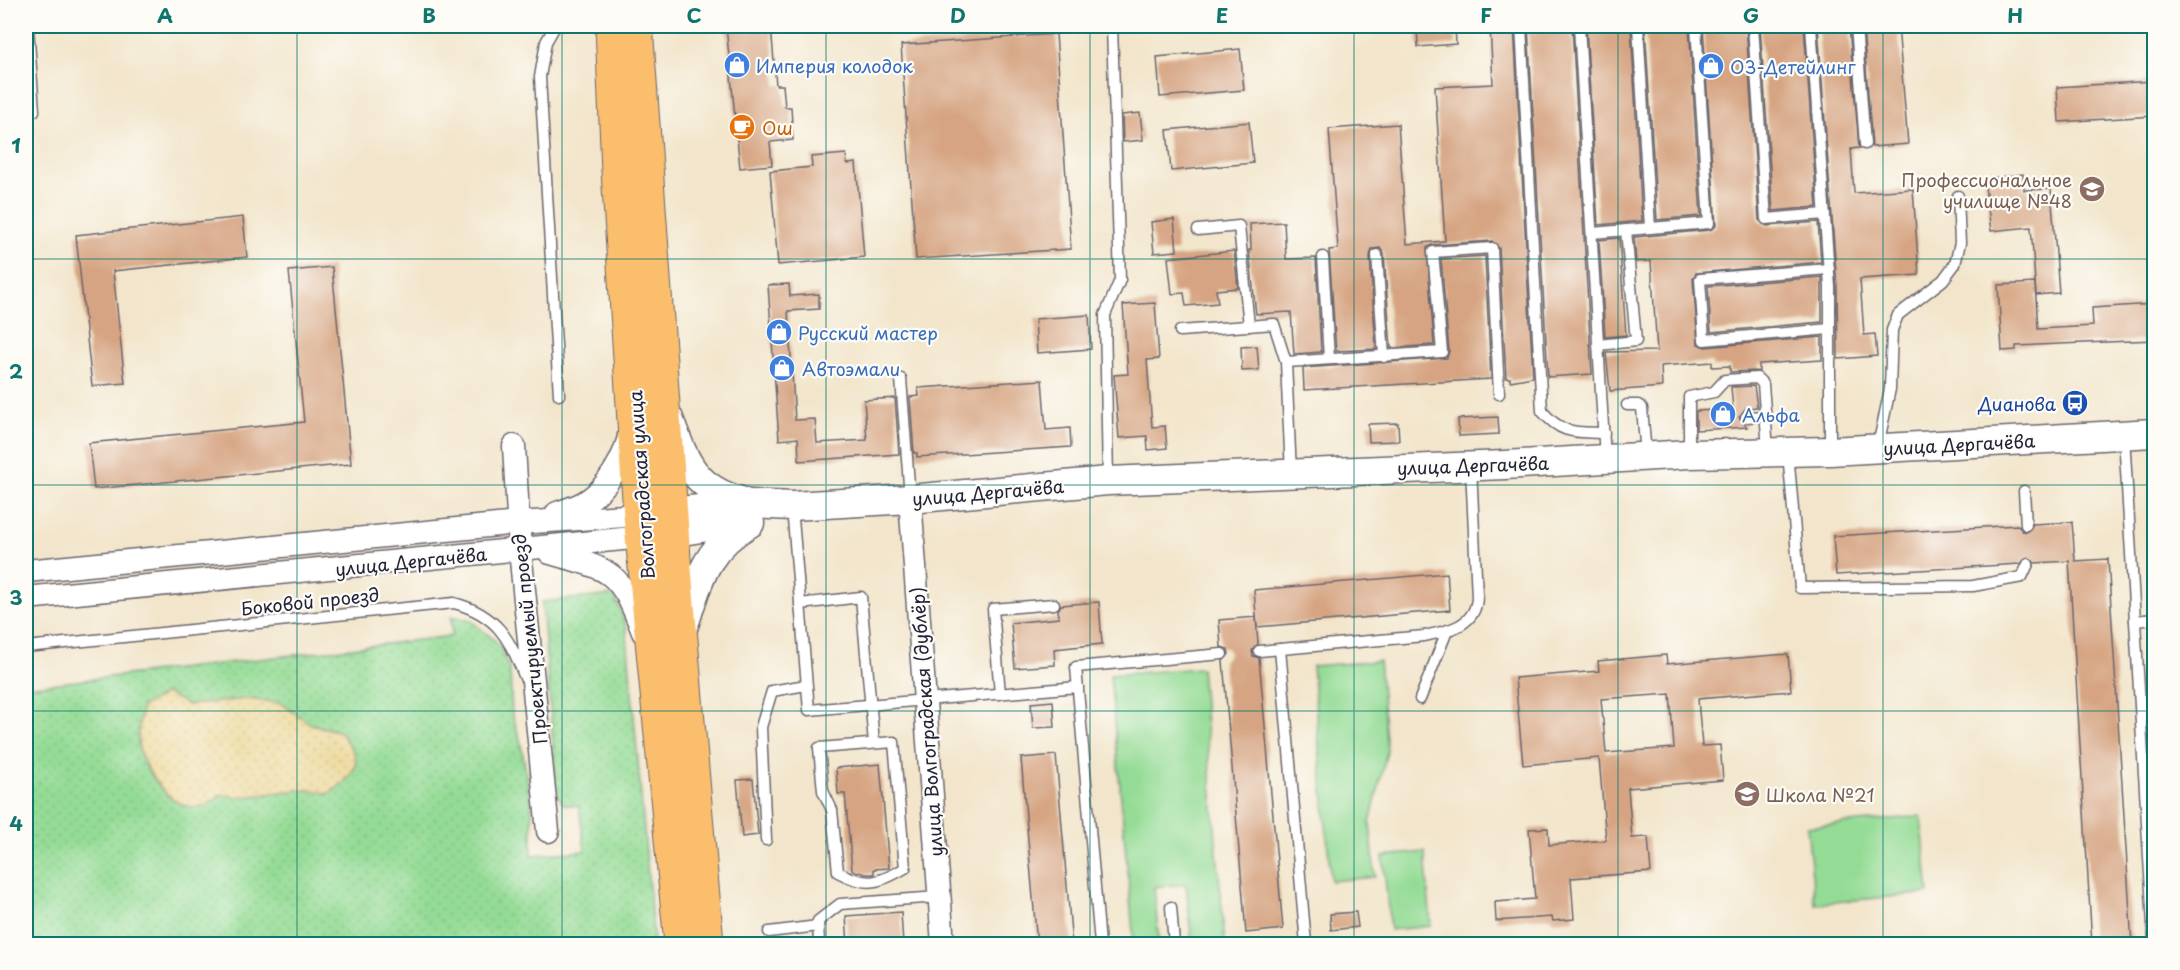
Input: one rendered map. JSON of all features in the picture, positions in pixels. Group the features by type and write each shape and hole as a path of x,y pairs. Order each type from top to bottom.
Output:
{"main road":[{"name":"Волгоградская улица","path":"612,26 618,171 649,401"},
{"name":"Волгоградская улица","path":"636,26 649,401 657,524 655,660 681,945"},
{"name":"Волгоградская улица","path":"657,524 682,631 707,945"}],"street":[{"path":"525,523 585,502 600,489 624,453 629,436 649,401 698,478 708,488 753,512 723,540 710,557 682,631"},
{"name":"улица Дергачёва","path":"26,598 529,550 657,524 792,506 910,499 1108,481 1471,466 1604,446 1647,457 1830,451 2154,433"},
{"name":"Проектируемый проезд","path":"514,446 529,550 537,711 548,831"},
{"name":"улица Волгоградская (дублёр)","path":"910,499 943,945"},
{"name":"улица Дергачёва","path":"26,571 525,523 657,524"},
{"path":"529,550 586,562 616,577 630,598 655,660"}],"lane":[{"path":"28,26 34,111"},
{"path":"555,26 546,42 540,77 559,395"},
{"path":"1108,481 1105,315 1120,280 1112,26"},
{"path":"1521,26 1542,411 1554,426 1604,446 1579,26"},
{"path":"1638,26 1650,228"},
{"path":"1592,233 1709,223 1696,26"},
{"path":"1753,26 1766,219 1825,214"},
{"path":"1811,26 1829,269 1830,451"},
{"path":"1856,26 1865,144"},
{"path":"1877,448 1890,389 1892,330 1898,315 1943,280 1954,264 1960,243 1958,196"},
{"path":"1198,230 1239,226 1249,326"},
{"path":"1598,345 1636,341 1626,230"},
{"path":"1286,362 1442,352 1433,252 1492,248 1499,394"},
{"path":"1377,255 1384,357"},
{"path":"1323,257 1329,359"},
{"path":"1829,269 1700,279 1704,340 1830,329"},
{"path":"1180,331 1274,324 1286,362 1292,474"},
{"path":"1689,454 1687,400 1691,395 1714,392 1725,381 1744,378 1756,378 1763,384 1766,416 1778,453 1800,588 1973,586 2022,577 2028,564"},
{"path":"901,380 910,499"},
{"path":"1627,405 1638,405 1642,408 1647,457"},
{"path":"1746,417 1766,416"},
{"path":"2123,434 2151,822 2154,942"},
{"path":"1259,651 1424,636 1447,631 1472,617 1477,608 1471,466"},
{"path":"2024,491 2026,525"},
{"path":"792,506 809,711 1078,687"},
{"path":"800,604 861,597 874,743"},
{"name":"Боковой проезд","path":"26,647 454,603 469,607 495,623 517,657 537,711"},
{"path":"1000,694 993,609 1054,604"},
{"path":"2135,621 2154,619"},
{"path":"1420,699 1447,631"},
{"path":"1280,649 1306,945"},
{"path":"1100,945 1076,667 1222,654"},
{"path":"766,840 761,727 772,691 806,685"},
{"path":"894,742 905,868 884,881 858,883 838,873 832,810 823,791 819,748 874,743 894,742"},
{"path":"819,945 818,921 840,904 939,897"},
{"path":"1171,908 1174,945"},
{"path":"769,932 818,926"}],"green space":[{"path":"614,595 626,625 654,944 26,944 26,687 452,636 451,616 470,620 499,644 510,671 512,714 520,739 532,808 532,855 585,851 579,806 563,804 557,794 542,602"},
{"path":"1379,661 1387,751 1370,823 1375,877 1331,881 1312,666"},
{"path":"1201,668 1225,944 1192,944 1186,884 1154,887 1159,944 1134,944 1110,675"},
{"path":"1921,816 1929,893 1815,904 1807,827"},
{"path":"1425,852 1431,926 1390,930 1383,856"}],"sand":[{"path":"166,693 188,705 247,699 280,703 311,724 341,732 356,759 353,771 339,787 328,794 306,790 236,797 224,795 204,806 180,804 167,795 156,782 146,767 138,743 142,707"}],"building":[{"path":"726,26 771,26 776,85 783,85 785,107 791,107 793,140 770,142 772,165 740,168"},
{"path":"1417,26 1455,26 1456,44 1418,47"},
{"path":"1490,26 1514,26 1533,377 1510,381 1510,378 1506,378 1499,248 1492,241 1432,245 1427,248 1434,345 1391,348 1384,254 1380,248 1372,249 1370,256 1376,349 1336,351 1329,250 1338,249 1329,129 1398,124 1407,244 1445,241 1435,87 1493,84"},
{"path":"1528,26 1572,26 1592,374 1548,377"},
{"path":"1586,26 1631,26 1642,221 1598,225"},
{"path":"1645,26 1689,26 1701,216 1657,220"},
{"path":"1703,26 1746,26 1759,220 1767,226 1818,222 1821,262 1696,273 1693,279 1698,344 1705,347 1822,337 1822,360 1759,364 1759,371 1730,372 1730,366 1712,367 1712,362 1661,366 1662,387 1610,391 1606,352 1657,351 1651,261 1636,262 1634,237 1710,230 1716,226"},
{"path":"1760,26 1804,26 1817,207 1773,211"},
{"path":"1818,26 1849,26 1859,148 1851,149 1854,193 1913,189 1919,275 1860,279 1864,335 1875,334 1877,356 1838,359 1837,286"},
{"path":"1863,26 1898,26 1908,144 1872,147"},
{"path":"1056,34 1071,249 916,259 901,45"},
{"path":"1240,49 1244,90 1160,97 1157,57"},
{"path":"2154,81 2154,116 2059,122 2057,87"},
{"path":"1140,113 1143,140 1123,142 1122,115"},
{"path":"1249,122 1253,163 1171,171 1167,130"},
{"path":"846,154 847,164 856,163 864,257 778,265 770,171 812,167 811,157"},
{"path":"2023,174 2024,190 2051,189 2059,293 2036,295 2031,227 1991,231 1984,179"},
{"path":"243,217 247,257 113,271 125,383 92,386 76,235"},
{"path":"1174,219 1177,251 1154,253 1151,222"},
{"path":"1284,222 1286,259 1316,258 1321,352 1294,354 1291,312 1256,314 1249,250 1251,250 1250,224"},
{"path":"1619,238 1626,335 1605,337 1599,240"},
{"path":"1234,251 1238,288 1216,290 1218,303 1186,306 1184,293 1172,294 1168,258"},
{"path":"1485,256 1491,379 1304,390 1303,368 1447,358 1449,351 1441,259"},
{"path":"332,267 351,464 94,489 89,443 304,422 289,271"},
{"path":"1822,277 1822,322 1711,332 1708,286"},
{"path":"2035,283 2038,329 2093,326 2092,308 2153,304 2154,340 2016,346 2016,350 2002,351 1998,285"},
{"path":"789,284 790,296 819,294 819,309 788,311 795,420 815,419 817,443 867,440 864,400 895,398 899,454 799,461 798,438 779,440 768,285"},
{"path":"1155,303 1159,359 1147,360 1152,427 1165,426 1167,448 1148,450 1147,436 1119,438 1114,375 1128,374 1123,305"},
{"path":"1089,315 1091,349 1037,353 1035,319"},
{"path":"1257,346 1259,370 1242,371 1241,347"},
{"path":"1042,380 1046,430 1070,428 1071,447 917,457 917,453 914,453 910,397 919,396 918,388"},
{"path":"1754,386 1757,407 1746,408 1739,417 1747,427 1696,430 1696,411 1733,409 1731,387"},
{"path":"1498,417 1499,434 1459,436 1458,419"},
{"path":"1398,423 1399,441 1369,442 1368,424"},
{"path":"2072,522 2075,561 2108,559 2132,945 2092,945 2069,561 2035,563 2028,557 2020,564 1836,575 1833,536 2018,525 2022,531 2027,532 2033,524"},
{"path":"1447,573 1450,610 1257,627 1254,590"},
{"path":"1099,602 1102,644 1054,649 1055,665 1015,668 1011,623 1059,618 1058,610 1061,605"},
{"path":"1256,617 1258,644 1252,651 1253,656 1259,658 1283,929 1246,933 1223,661 1229,654 1228,649 1221,647 1219,620"},
{"path":"1788,654 1791,691 1698,699 1702,746 1720,745 1723,780 1628,788 1632,838 1648,837 1651,872 1571,878 1574,919 1553,921 1552,917 1496,921 1495,902 1535,899 1529,829 1548,828 1549,845 1606,840 1599,758 1523,765 1515,678 1599,671 1598,661 1666,655 1667,664","holes":["1670,694 1674,748 1606,753 1601,699"]},
{"path":"1053,701 1055,727 1033,728 1031,703"},
{"path":"1056,755 1072,945 1037,945 1021,758"},
{"path":"880,764 889,868 874,869 874,874 865,874 852,870 845,794 838,794 836,768"},
{"path":"753,779 758,835 742,837 737,780"},
{"path":"901,912 903,945 848,945 846,916"},
{"path":"1356,912 1358,927 1331,930 1330,914"}],"place":[{"name":"Империя колодок","path":"737,65"},
{"name":"О3-Детейлинг","path":"1711,66"},
{"name":"Ош","path":"742,127"},
{"name":"Профессиональное училище №48","path":"2092,189"},
{"name":"Русский мастер","path":"779,332"},
{"name":"Автоэмали","path":"782,368"},
{"name":"Дианова","path":"2075,403"},
{"name":"Альфа","path":"1723,414"},
{"name":"Школа №21","path":"1747,794"}]}
